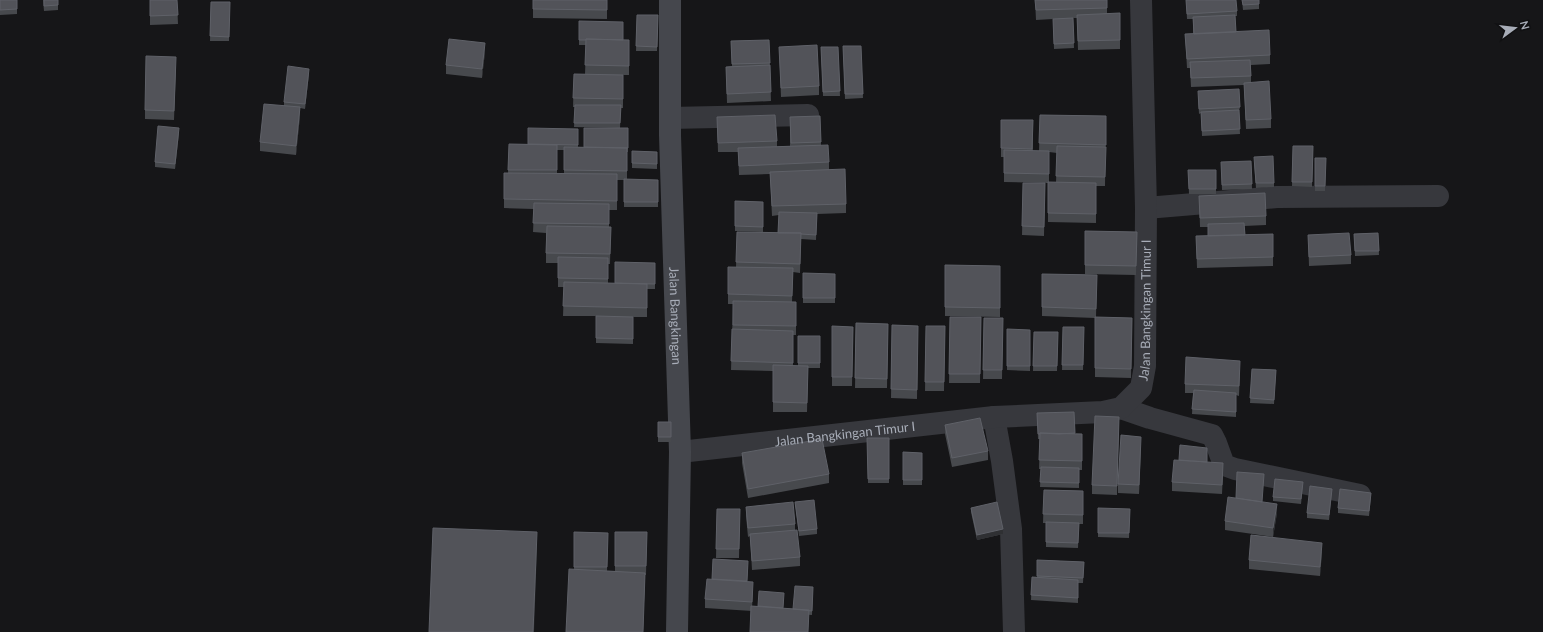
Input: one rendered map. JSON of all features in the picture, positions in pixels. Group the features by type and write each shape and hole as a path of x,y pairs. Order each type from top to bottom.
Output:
{"street":[{"name":"Jalan Bangkingan","path":"670,0 670,118 680,452 677,632"},
{"name":"Jalan Bangkingan Timur I","path":"680,452 994,417 1103,412 1121,408 1141,388 1145,366 1146,208 1141,0"},
{"path":"670,118 808,115"},
{"path":"1146,208 1277,197 1438,196"},
{"path":"1121,408 1212,436 1224,465 1235,469 1360,495"},
{"path":"994,417 1002,461 1011,529 1014,632"}],"building":[{"path":"0,0 17,0 17,9 0,10"},
{"path":"44,0 58,0 58,5 44,6"},
{"path":"150,0 177,0 178,15 150,16"},
{"path":"533,0 607,0 607,10 533,9"},
{"path":"1035,0 1107,0 1107,8 1036,10"},
{"path":"1186,0 1236,0 1237,11 1187,14"},
{"path":"1242,0 1259,0 1259,4 1243,5"},
{"path":"211,2 230,2 229,37 210,36"},
{"path":"1120,13 1120,40 1078,41 1077,15"},
{"path":"637,15 658,15 657,47 636,46"},
{"path":"1235,15 1236,32 1194,34 1193,17"},
{"path":"1073,18 1074,43 1054,44 1053,19"},
{"path":"579,21 623,22 623,40 579,40"},
{"path":"1269,30 1270,55 1187,59 1185,34"},
{"path":"449,39 485,43 482,69 446,65"},
{"path":"586,39 629,40 629,66 585,65"},
{"path":"769,40 770,63 732,64 731,41"},
{"path":"817,45 819,86 781,88 779,47"},
{"path":"843,46 861,46 863,94 845,94"},
{"path":"821,47 838,47 840,91 823,92"},
{"path":"146,56 176,57 174,111 145,110"},
{"path":"1250,60 1251,76 1191,78 1190,62"},
{"path":"770,65 771,92 727,94 726,67"},
{"path":"288,66 309,69 305,104 284,102"},
{"path":"574,74 623,75 623,99 573,98"},
{"path":"1269,81 1271,119 1246,120 1244,83"},
{"path":"1239,89 1240,107 1199,109 1198,91"},
{"path":"264,104 300,107 296,146 260,142"},
{"path":"575,105 621,105 620,123 574,123"},
{"path":"1239,110 1240,129 1202,131 1201,112"},
{"path":"775,115 777,141 718,143 717,117"},
{"path":"1040,115 1106,116 1106,145 1039,143"},
{"path":"820,116 821,142 791,143 790,117"},
{"path":"1001,120 1033,120 1032,149 1001,148"},
{"path":"158,126 179,128 175,164 155,162"},
{"path":"528,128 578,129 578,145 528,144"},
{"path":"584,128 628,128 628,148 584,147"},
{"path":"509,144 557,145 557,170 508,170"},
{"path":"828,145 829,162 739,166 738,148"},
{"path":"1057,146 1106,147 1105,177 1056,176"},
{"path":"1293,146 1313,146 1312,182 1292,182"},
{"path":"564,147 627,148 627,171 564,170"},
{"path":"1004,150 1049,151 1049,174 1004,173"},
{"path":"632,151 657,152 657,164 632,163"},
{"path":"1273,156 1274,183 1256,183 1254,157"},
{"path":"1315,158 1326,158 1325,186 1315,186"},
{"path":"1251,161 1252,184 1222,185 1221,162"},
{"path":"845,169 846,204 772,206 770,172"},
{"path":"1188,170 1216,170 1216,189 1189,189"},
{"path":"504,173 617,174 617,201 504,199"},
{"path":"624,179 658,180 658,202 624,202"},
{"path":"1048,182 1096,183 1096,214 1048,213"},
{"path":"1023,183 1045,183 1044,227 1022,226"},
{"path":"1265,193 1266,216 1200,218 1199,196"},
{"path":"735,201 763,202 763,227 735,226"},
{"path":"534,203 609,204 609,224 533,223"},
{"path":"779,212 817,213 816,235 801,233 778,233"},
{"path":"1244,223 1245,235 1208,236 1208,224"},
{"path":"547,226 611,227 610,254 546,253"},
{"path":"1085,231 1137,232 1136,266 1085,265"},
{"path":"737,232 801,233 800,264 736,262"},
{"path":"1349,233 1351,255 1309,257 1308,235"},
{"path":"1378,233 1379,251 1355,251 1354,234"},
{"path":"1273,234 1273,257 1197,259 1196,236"},
{"path":"558,257 608,258 608,279 558,278"},
{"path":"615,262 655,263 655,284 615,283"},
{"path":"945,265 1000,266 1000,308 945,307"},
{"path":"728,267 793,268 792,296 728,294"},
{"path":"803,273 835,274 835,298 803,298"},
{"path":"1042,274 1097,275 1096,309 1042,307"},
{"path":"564,282 647,284 647,308 563,306"},
{"path":"733,301 796,302 796,326 733,325"},
{"path":"596,316 633,317 633,339 596,338"},
{"path":"950,317 981,317 980,374 949,374"},
{"path":"1095,317 1132,318 1131,369 1095,368"},
{"path":"984,318 1003,318 1002,370 983,370"},
{"path":"856,323 888,324 887,379 855,378"},
{"path":"892,325 918,326 917,390 891,389"},
{"path":"832,326 853,327 852,377 832,377"},
{"path":"926,326 945,326 944,382 925,382"},
{"path":"1063,327 1084,327 1083,365 1062,365"},
{"path":"732,329 793,331 793,363 731,361"},
{"path":"1007,329 1030,330 1030,366 1007,366"},
{"path":"1034,332 1058,332 1057,366 1033,366"},
{"path":"798,336 820,336 820,363 798,363"},
{"path":"1186,357 1240,361 1239,386 1185,384"},
{"path":"773,365 808,366 807,403 773,402"},
{"path":"1252,369 1276,370 1274,400 1250,398"},
{"path":"1194,390 1236,393 1236,412 1192,409"},
{"path":"1074,412 1075,433 1038,434 1037,413"},
{"path":"1095,416 1119,417 1117,486 1092,485"},
{"path":"980,418 988,451 952,458 945,425"},
{"path":"658,422 671,422 671,437 658,437"},
{"path":"1040,433 1082,434 1082,461 1039,460"},
{"path":"1121,435 1141,437 1139,485 1118,484"},
{"path":"867,438 889,438 889,479 868,479"},
{"path":"822,439 829,474 748,489 742,453"},
{"path":"1180,445 1207,448 1207,462 1179,460"},
{"path":"903,452 922,453 922,480 903,480"},
{"path":"1174,460 1223,463 1222,485 1172,482"},
{"path":"1041,467 1079,468 1079,483 1040,482"},
{"path":"1237,472 1264,474 1262,502 1236,498"},
{"path":"1275,479 1303,482 1301,499 1273,497"},
{"path":"1310,486 1332,489 1329,515 1307,513"},
{"path":"1340,489 1371,493 1369,511 1338,508"},
{"path":"1044,490 1083,491 1083,515 1043,514"},
{"path":"1228,497 1277,504 1273,528 1225,521"},
{"path":"814,500 817,529 799,531 795,502"},
{"path":"793,502 795,524 748,528 746,507"},
{"path":"997,502 1003,529 977,535 971,508"},
{"path":"1098,508 1130,509 1129,533 1098,533"},
{"path":"717,509 740,509 739,549 716,549"},
{"path":"1046,522 1079,523 1078,543 1046,542"},
{"path":"433,528 537,532 533,632 429,632"},
{"path":"797,530 800,557 752,561 750,534"},
{"path":"574,532 608,533 607,567 574,567"},
{"path":"615,532 647,532 646,566 615,566"},
{"path":"1251,535 1322,543 1320,567 1249,560"},
{"path":"713,559 748,561 747,581 712,579"},
{"path":"1037,560 1084,562 1083,578 1037,576"},
{"path":"569,569 645,573 643,632 566,632"},
{"path":"1032,577 1078,580 1078,598 1031,595"},
{"path":"707,579 753,582 752,602 705,599"},
{"path":"795,586 813,587 812,611 793,609"},
{"path":"759,591 784,593 783,608 758,606"},
{"path":"751,606 809,610 808,632 750,632"}]}
